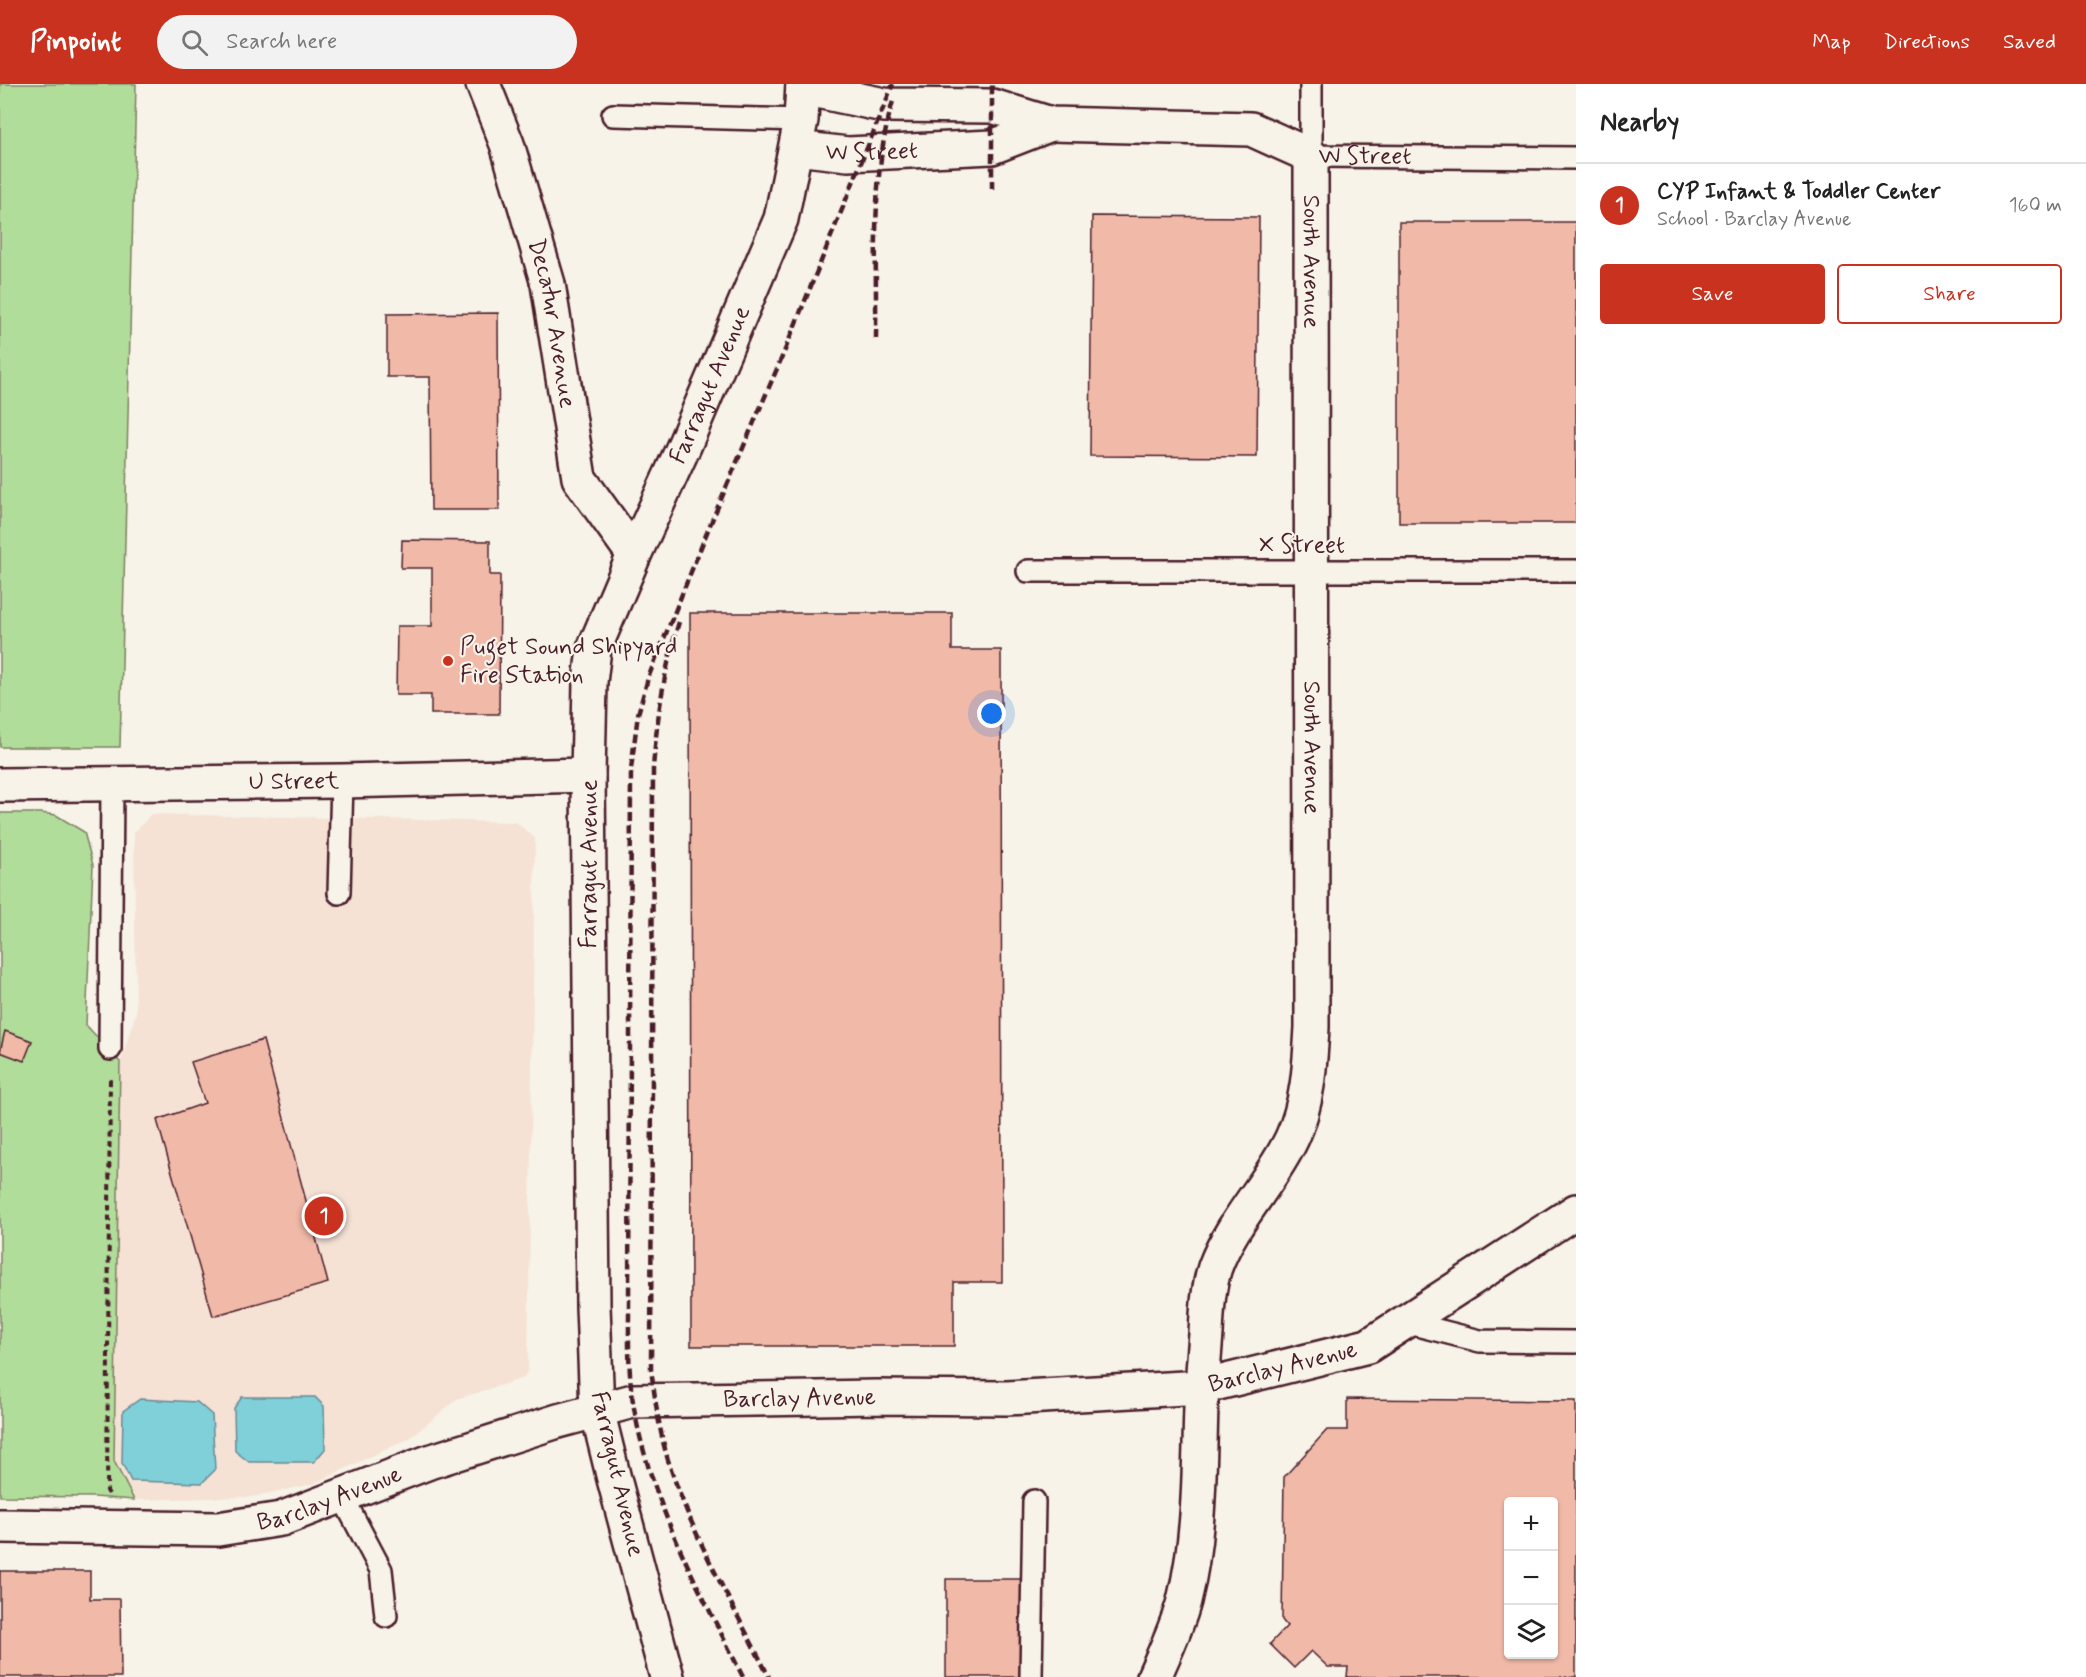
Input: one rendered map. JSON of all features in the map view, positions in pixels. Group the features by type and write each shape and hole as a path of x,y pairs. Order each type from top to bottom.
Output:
{"street":[{"name":"Decatur Avenue","path":"483,84 507,144 548,284 579,478 634,555"},
{"name":"Farragut Avenue","path":"668,1677 597,1410 593,1306 588,775 590,682 594,649 781,219 798,134 804,85"},
{"name":"W Street","path":"804,85 884,105 992,106 1051,124 1251,129 1311,156"},
{"name":"W Street","path":"798,134 848,154 992,147 1051,124"},
{"name":"South Avenue","path":"1154,1677 1172,1637 1192,1564 1197,1518 1208,1300 1215,1268 1228,1239 1277,1166 1293,1136 1304,1103 1310,1070 1312,1027 1311,156"},
{"name":"U Street","path":"0,784 342,781 588,775"},
{"name":"Barclay Avenue","path":"0,1526 218,1529 280,1520 429,1462 633,1401 876,1397 1007,1398 1202,1387 1368,1346 1576,1211"}],"lane":[{"name":"South Avenue","path":"1311,84 1311,156"},
{"path":"613,115 798,134"},
{"name":"W Street","path":"1311,156 1576,158"},
{"name":"X Street","path":"1028,571 1576,571"},
{"path":"339,893 342,781"},
{"path":"110,1049 112,784"},
{"path":"1405,1322 1480,1341 1576,1342"},
{"path":"342,1496 381,1570 386,1616"},
{"path":"1031,1677 1034,1501"}],"path":[{"path":"110,1049 107,1491 132,1527"}],"shaded area":[{"path":"151,814 516,822 535,838 528,1370 524,1378 457,1399 410,1438 313,1484 251,1497 134,1500 114,1461 120,1063 136,1013 134,833"}],"green space":[{"path":"0,84 136,84 120,747 0,747"},
{"path":"0,813 56,815 84,832 93,865 86,1025 120,1062 114,1461 134,1500 94,1497 0,1496"}],"water":[{"path":"242,1397 315,1397 324,1406 325,1449 314,1462 249,1462 235,1451 234,1408"},
{"path":"140,1399 197,1402 212,1415 215,1470 202,1483 131,1481 122,1463 123,1411"}],"building":[{"path":"1092,216 1259,217 1257,457 1090,456"},
{"path":"1399,222 1576,222 1576,523 1399,523"},
{"path":"498,313 499,510 431,510 430,377 387,377 387,314"},
{"name":"Puget Sound Shipyard Fire Station","path":"402,540 490,541 490,575 500,575 499,714 431,714 431,695 396,695 397,626 432,626 432,568 401,568"},
{"path":"690,613 952,613 952,650 1001,650 1002,1282 954,1282 954,1346 691,1346"},
{"path":"5,1031 32,1041 24,1061 0,1052"},
{"path":"263,1040 328,1283 213,1316 157,1120 205,1103 191,1062"},
{"path":"1347,1399 1576,1401 1576,1677 1347,1677 1348,1667 1328,1667 1311,1651 1294,1668 1270,1644 1287,1626 1282,1620 1284,1477 1327,1430 1347,1430"},
{"path":"0,1571 90,1571 90,1599 120,1599 121,1677 0,1677"},
{"path":"946,1579 1022,1579 1023,1677 946,1677"}],"railway":[{"path":"743,1677 693,1577 663,1509 641,1439 631,1390 629,1330 631,769 638,714 648,678 893,84"},
{"path":"992,84 992,189"},
{"path":"876,339 878,187 886,127 894,98"},
{"path":"679,622 662,694 653,768 651,1369 662,1437 678,1488 714,1570 769,1677"}],"place":[{"name":"Puget Sound Shipyard Fire Station","path":"448,661"},
{"name":"CYP Infant & Toddler Center","path":"324,1216"}]}
